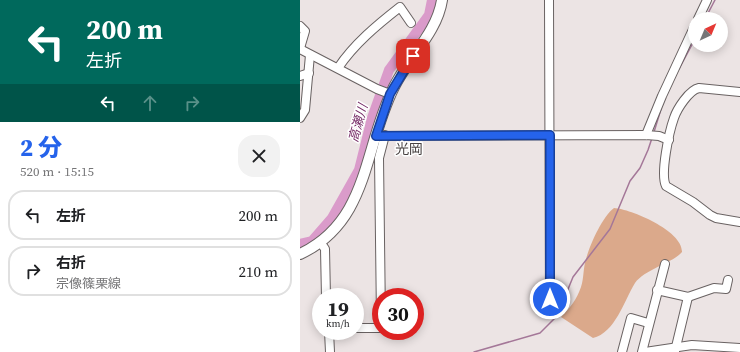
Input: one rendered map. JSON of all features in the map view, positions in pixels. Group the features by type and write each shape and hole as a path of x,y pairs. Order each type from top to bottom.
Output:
{"main road":[{"path":"300,254 321,242 338,226 350,209 380,135 390,94 406,66 434,25 442,0"}],"street":[{"path":"549,0 550,314"},
{"path":"701,12 707,0"},
{"path":"338,68 345,58 369,33 400,7 411,23"},
{"path":"300,26 305,31 300,48 310,55 390,94"},
{"path":"646,135 688,40"},
{"path":"300,118 305,110 310,55"},
{"path":"300,76 309,73"},
{"path":"740,92 695,89 684,100 674,118 663,177 666,186 693,202 710,215 716,218 740,222"},
{"path":"381,288 380,135 646,135 659,136 670,140"},
{"path":"321,242 324,249 326,288"},
{"path":"665,264 648,323 644,352 675,349 740,348"},
{"path":"657,290 688,297 714,288 726,289 728,280"},
{"path":"675,349 688,297"},
{"path":"622,352 631,318 648,323"},
{"path":"329,340 330,352"}],"shaded area":[{"path":"614,208 632,212 655,222 674,236 680,244 682,252 672,260 640,278 635,283 613,323 601,335 593,338 561,317 570,307 582,284 585,262 590,246 601,224"}],"waterway":[{"name":"高瀬川","path":"300,244 312,241 332,218 359,170 372,118 389,70 429,15 432,0"},
{"path":"709,12 715,0"},
{"path":"679,69 688,52"},
{"path":"654,132 661,109"},
{"path":"474,352 540,333 557,316 573,277 610,229 630,181 640,168 652,138"}],"district":[{"name":"光岡","path":"409,149"}],"route":[{"path":"413,56 390,94 382,114 376,136 550,135 550,299"}]}
